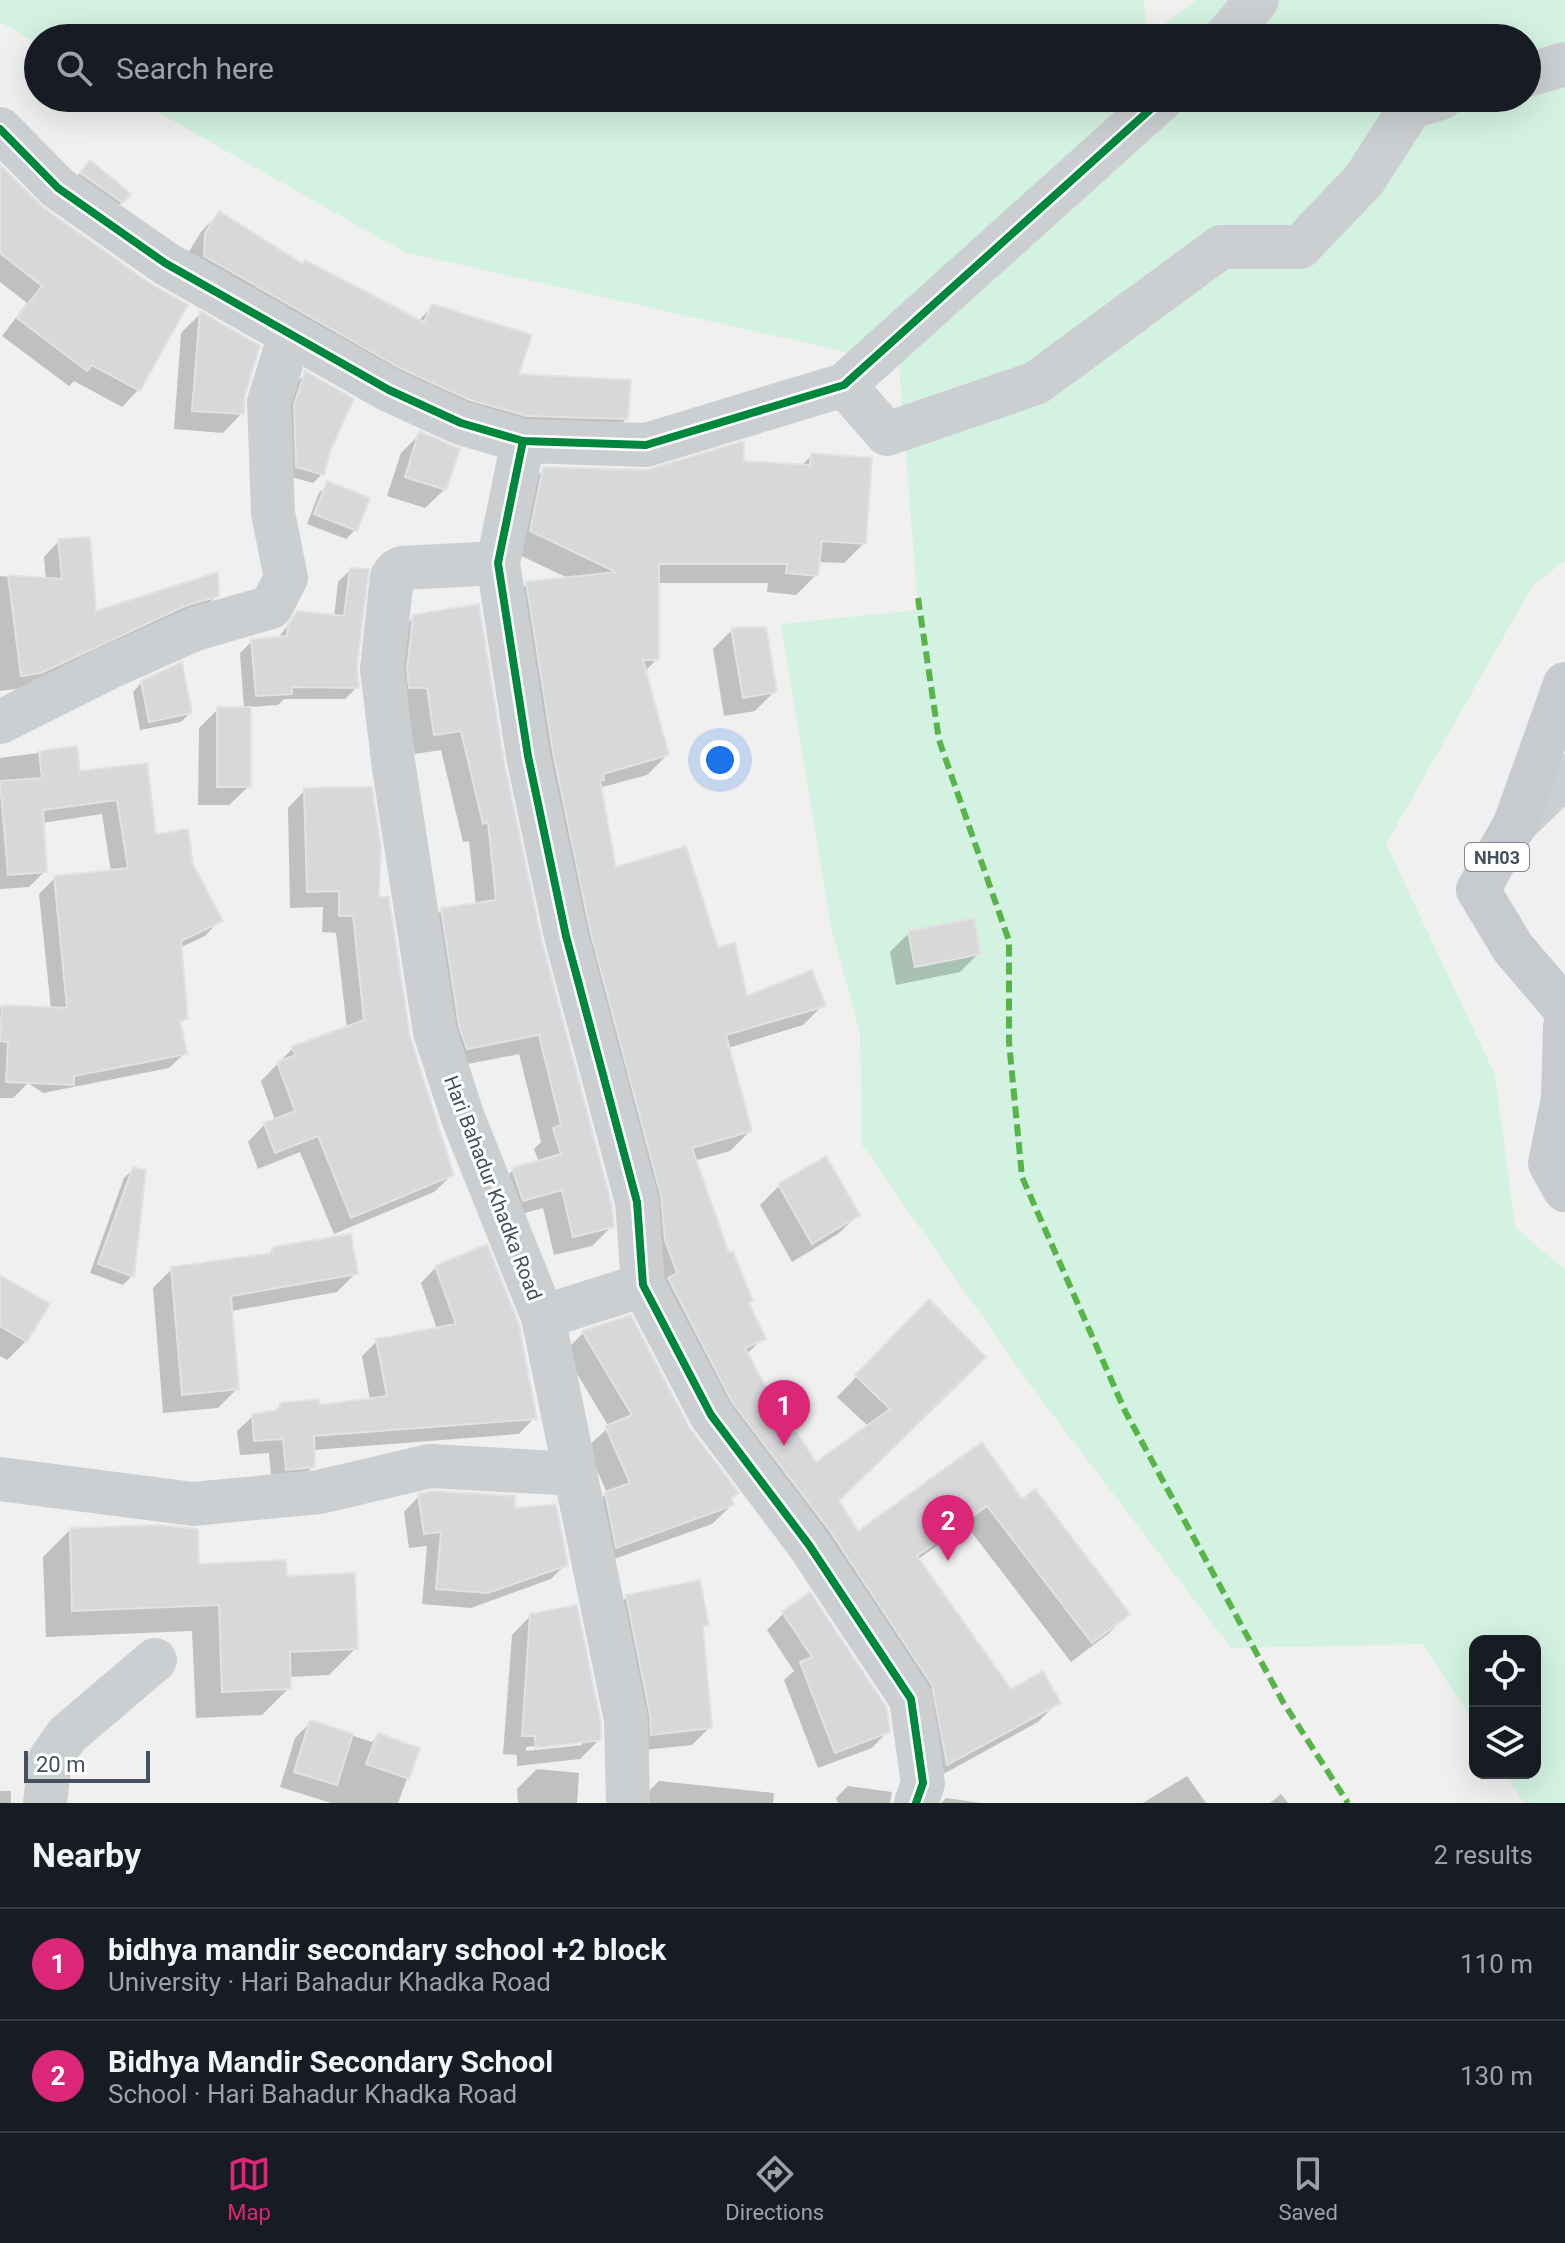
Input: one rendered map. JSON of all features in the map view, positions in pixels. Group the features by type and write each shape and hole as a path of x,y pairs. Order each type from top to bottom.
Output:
{"main road":[{"name":"NH03","path":"1565,684 1515,824 1478,890 1513,948 1565,1009"},
{"path":"1565,1027 1563,1098 1550,1163 1565,1190"}],"street":[{"path":"1237,24 1257,0"},
{"path":"1541,71 1565,64"},
{"path":"0,129 58,188 165,263 389,390 461,423 523,441 646,445 844,385 1147,112"},
{"path":"844,385 887,434 1036,383 1221,247 1300,247 1364,180 1408,112"},
{"path":"0,722 195,629 271,607 286,578 273,513 269,402 290,335"},
{"path":"523,441 498,563 528,756 566,936 637,1202 643,1285 711,1415 809,1545 911,1699 923,1783 916,1803"},
{"name":"Hari Bahadur Khadka Road","path":"498,563 402,568 396,571 392,577 382,669 394,768 435,1032 463,1118 543,1317 626,1720 628,1803"},
{"path":"1515,824 1565,776"},
{"path":"543,1317 643,1285"},
{"path":"0,1479 193,1504 319,1492 430,1466 576,1474"},
{"path":"45,1803 50,1759 67,1735 155,1660"}],"green space":[{"path":"0,0 1143,0 1146,24 24,24 24,36 0,22"},
{"path":"1196,0 1565,0 1565,561 1533,585 1386,844 1495,1075 1515,1227 1565,1270 1565,1803 1524,1803 1509,1779 1541,1779 1541,1635 1469,1635 1469,1716 1423,1644 1231,1648 1033,1389 862,1145 860,1033 830,923 781,624 918,610 899,364 404,252 158,112 1541,112 1541,24 1164,24"}],"building":[{"path":"90,160 131,194 123,203 80,173"},
{"path":"0,165 44,208 151,284 188,305 140,391 92,365 87,371 17,318 42,286 0,253"},
{"path":"219,211 303,264 305,260 424,322 432,304 532,335 519,374 631,380 628,419 527,416 470,400 400,368 204,256 205,233"},
{"path":"200,311 260,346 245,395 244,414 192,411"},
{"path":"305,371 354,399 331,449 324,475 296,467 294,405"},
{"path":"419,431 460,449 446,490 405,477"},
{"path":"744,442 744,461 810,465 811,453 872,458 866,544 822,541 818,576 786,573 787,564 659,564 659,660 643,660 669,755 603,774 604,780 600,781 616,867 686,846 718,947 735,943 747,996 812,970 826,1006 726,1035 752,1131 692,1148 729,1253 733,1251 753,1301 749,1303 766,1339 745,1348 782,1417 786,1415 816,1462 890,1409 855,1375 929,1299 986,1357 839,1501 858,1531 982,1442 1022,1499 1035,1489 1130,1614 1092,1643 987,1506 917,1556 1011,1689 1043,1671 1061,1703 947,1765 932,1685 830,1531 732,1402 668,1278 677,1273 665,1240 661,1196 590,930 553,752 526,582 616,572 530,531 543,467 646,470"},
{"path":"327,481 370,498 357,531 314,514"},
{"path":"90,537 96,611 218,572 219,596 185,606 41,673 21,676 8,575 62,579 58,539"},
{"path":"350,568 369,569 357,666 359,688 292,687 292,694 256,696 251,639 287,636 288,625 297,611 344,616"},
{"path":"479,604 504,761 542,941 612,1206 614,1227 573,1237 562,1190 523,1201 512,1168 561,1154 553,1128 561,1125 539,1035 467,1049 459,1026 441,908 496,900 488,822 483,824 461,731 434,735 427,688 409,688 407,669 413,615"},
{"path":"766,627 777,692 743,698 731,628"},
{"path":"182,662 192,713 149,722 141,681"},
{"path":"217,707 251,707 251,787 217,787"},
{"path":"77,746 80,771 147,763 156,834 188,829 193,864 223,921 181,941 188,1019 180,1020 187,1054 74,1076 74,1085 6,1082 8,1042 0,1041 2,1005 67,1008 54,876 128,868 117,800 43,810 47,872 8,875 0,781 42,778 39,751"},
{"path":"372,787 381,846 379,897 389,897 410,1036 454,1175 351,1218 318,1136 275,1153 264,1123 295,1111 277,1062 296,1055 291,1047 364,1020 353,916 339,916 339,891 307,892 304,788"},
{"path":"974,918 981,954 915,967 908,931"},
{"path":"826,1156 860,1215 812,1244 778,1184"},
{"path":"133,1167 146,1170 134,1277 98,1264"},
{"path":"351,1234 358,1274 231,1296 239,1389 182,1395 171,1267 273,1253 272,1247"},
{"path":"487,1244 519,1324 537,1419 314,1436 315,1467 286,1470 283,1439 254,1441 252,1414 280,1410 280,1403 319,1399 320,1405 387,1396 376,1339 456,1324 435,1266"},
{"path":"0,1275 50,1304 27,1342 0,1326"},
{"path":"631,1315 689,1427 739,1493 731,1498 734,1505 616,1548 605,1492 630,1483 605,1426 632,1415 582,1331"},
{"path":"432,1491 515,1496 515,1508 556,1504 568,1565 488,1593 436,1589 441,1532 424,1534 418,1494"},
{"path":"158,1525 198,1529 199,1564 286,1560 287,1576 355,1573 358,1649 290,1652 291,1689 222,1692 219,1605 72,1611 70,1528"},
{"path":"700,1580 709,1625 703,1626 712,1728 651,1735 650,1715 626,1595"},
{"path":"810,1592 887,1708 890,1732 835,1753 800,1662 812,1657 782,1612"},
{"path":"577,1605 601,1723 601,1740 536,1748 535,1736 522,1736 530,1614"},
{"path":"310,1720 353,1734 337,1785 294,1772"},
{"path":"378,1733 420,1748 409,1779 366,1764"}],"marked path":[{"path":"918,598 939,740 1009,941 1009,1042 1022,1177 1125,1411 1283,1702 1348,1803"}],"cycle path":[{"path":"0,129 58,188 165,263 389,390 461,423 523,441 646,445 844,385 1147,112"},
{"path":"523,441 498,563 528,756 566,936 637,1202 643,1285 711,1415 809,1545 911,1699 923,1783 916,1803"}],"place":[{"name":"bidhya mandir secondary school +2 block","path":"784,1446"},
{"name":"Bidhya Mandir Secondary School","path":"948,1561"}]}
